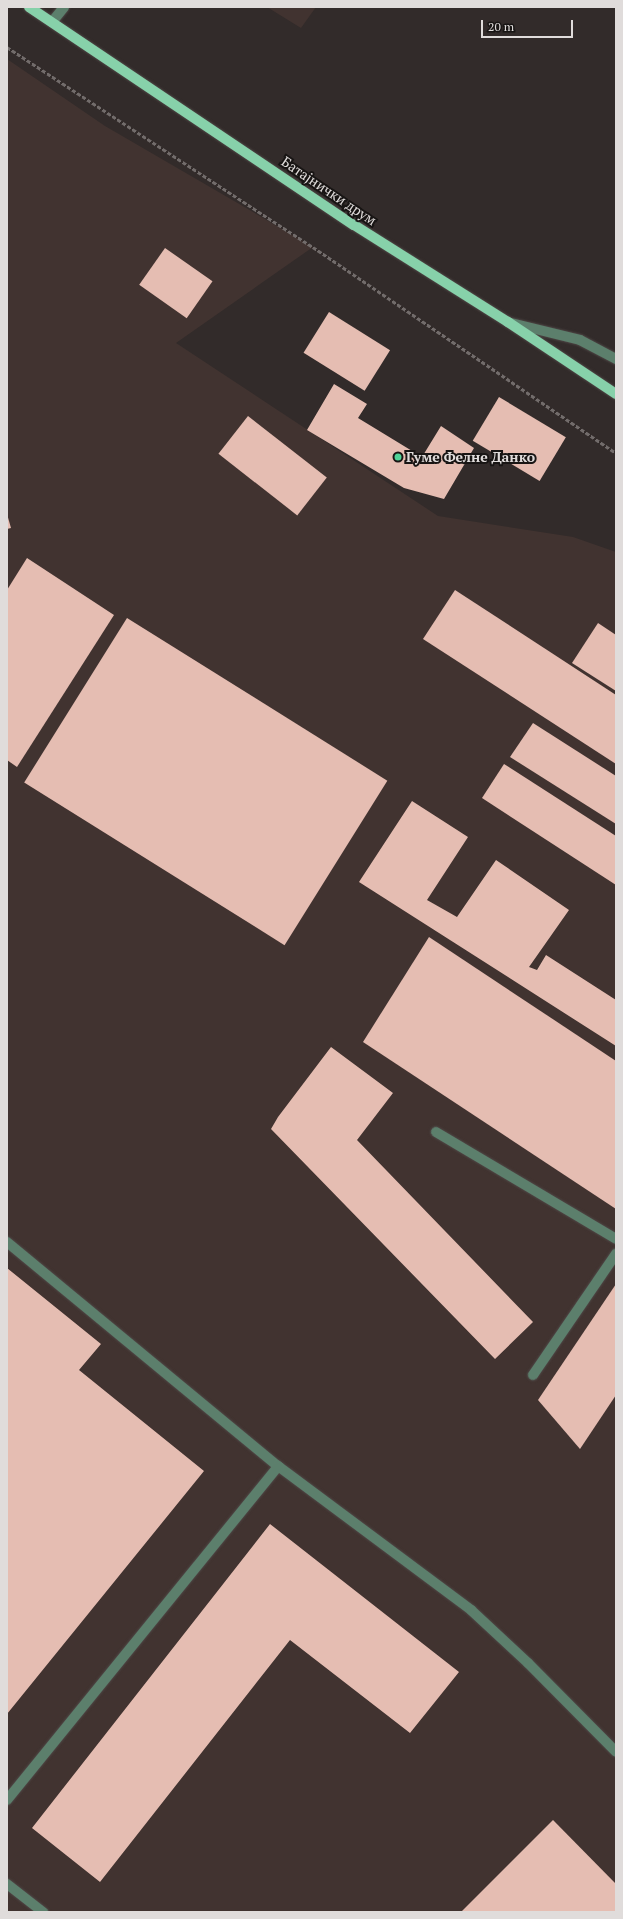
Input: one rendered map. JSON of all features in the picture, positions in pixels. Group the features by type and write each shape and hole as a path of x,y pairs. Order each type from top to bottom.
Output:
{"main road":[{"name":"Батајнички друм","path":"29,7 354,225 508,322 616,394"}],"lane":[{"path":"52,22 64,7"},
{"path":"508,322 580,340 616,358"},
{"path":"436,1132 616,1239"},
{"path":"7,1242 278,1466 470,1610 528,1663 616,1752"},
{"path":"533,1375 616,1254"},
{"path":"7,1800 278,1466"},
{"path":"7,1884 43,1912"}],"path":[{"path":"7,47 313,247 616,453"}],"shaded area":[{"path":"267,7 316,7 301,28"},
{"path":"7,59 105,126 313,247 176,343 438,516 573,537 616,552 616,1912 7,1912"}],"building":[{"path":"165,248 213,281 187,318 139,285"},
{"path":"329,312 390,350 365,391 304,353"},
{"path":"334,384 367,404 358,418 422,457 441,426 474,448 444,499 404,488 307,430"},
{"path":"499,397 566,437 540,481 473,441"},
{"path":"248,416 327,478 297,515 218,454"},
{"path":"7,514 11,528 7,529"},
{"path":"27,558 114,615 17,767 7,760 7,590"},
{"path":"455,590 616,695 616,764 423,639"},
{"path":"127,618 387,781 285,945 24,783"},
{"path":"598,623 616,635 616,691 572,663"},
{"path":"533,723 616,776 616,824 510,757"},
{"path":"504,764 616,836 616,885 482,798"},
{"path":"412,801 468,837 427,900 457,917 496,860 569,910 529,967 537,970 546,955 616,1000 616,1046 359,882"},
{"path":"429,937 616,1061 616,1209 363,1042"},
{"path":"331,1047 393,1093 357,1140 533,1322 495,1359 271,1129 278,1117"},
{"path":"7,1268 101,1344 79,1370 204,1471 7,1714"},
{"path":"616,1284 616,1395 580,1449 538,1400"},
{"path":"270,1524 459,1672 410,1733 290,1640 100,1882 32,1828"},
{"path":"553,1820 616,1884 616,1912 461,1912"}],"place":[{"name":"Гуме Фелне Данко","path":"398,457"}]}
